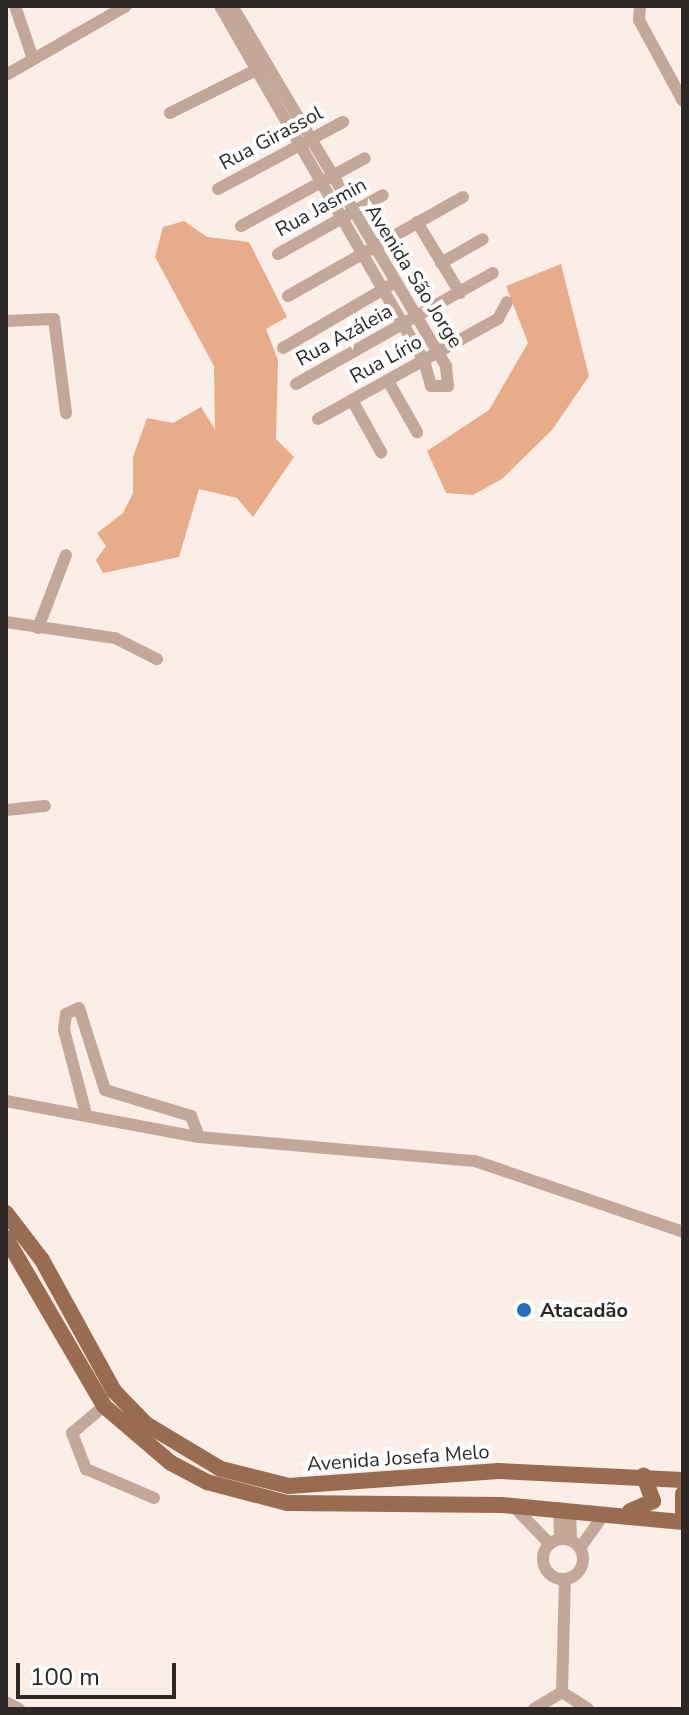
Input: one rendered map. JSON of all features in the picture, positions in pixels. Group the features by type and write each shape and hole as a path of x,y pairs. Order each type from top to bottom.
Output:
{"main road":[{"name":"Avenida Josefa Melo","path":"6,1213 42,1260 114,1391 146,1424 221,1469 289,1486 498,1471 683,1480"},
{"name":"Avenida Josefa Melo","path":"6,1238 104,1406 171,1463 244,1495 343,1507 513,1506 683,1522"},
{"path":"608,1513 650,1506 644,1476"},
{"path":"683,1494 683,1515"}],"street":[{"path":"15,6 33,59"},
{"path":"6,75 126,6"},
{"name":"Avenida São Jorge","path":"220,6 285,108 429,358"},
{"name":"Avenida São Jorge","path":"232,6 257,62"},
{"path":"640,6 639,20 683,101"},
{"path":"170,113 257,62"},
{"path":"665,70 683,83"},
{"name":"Rua Girassol","path":"218,189 343,122"},
{"path":"241,226 365,158"},
{"name":"Rua Jasmin","path":"278,254 383,195"},
{"path":"288,296 463,197"},
{"path":"417,222 460,293"},
{"path":"441,263 483,239"},
{"name":"Rua Azáleia","path":"296,384 493,273"},
{"path":"283,348 387,287"},
{"name":"Rua Lírio","path":"318,419 498,319 507,302"},
{"path":"6,321 54,319 66,413"},
{"path":"388,381 417,432"},
{"path":"352,400 381,452"},
{"path":"38,628 66,555"},
{"path":"6,622 115,638 157,659"},
{"path":"6,810 45,806"},
{"path":"85,1110 64,1030 66,1014 79,1008 105,1090 191,1116 199,1137"},
{"path":"6,1101 85,1110 199,1137 475,1161 683,1232"},
{"path":"104,1406 77,1422 79,1455 86,1469 154,1498"},
{"path":"513,1506 565,1543 582,1565 565,1579 562,1692"},
{"path":"565,1509 565,1543"},
{"path":"565,1579 545,1570 565,1543 608,1513"},
{"path":"534,1709 562,1692"},
{"path":"562,1692 588,1709"},
{"path":"6,1702 19,1709"}],"shaded area":[{"path":"184,221 207,237 249,242 287,317 266,329 278,360 276,439 294,457 253,517 237,498 199,489 179,557 103,573 96,560 106,546 97,533 123,513 133,493 133,457 147,418 173,423 201,407 215,429 214,366 155,257 163,227"},
{"path":"561,264 589,376 552,430 502,479 473,495 446,493 427,451 489,410 528,343 506,286"}],"place":[{"name":"Atacadão","path":"524,1310"}]}
